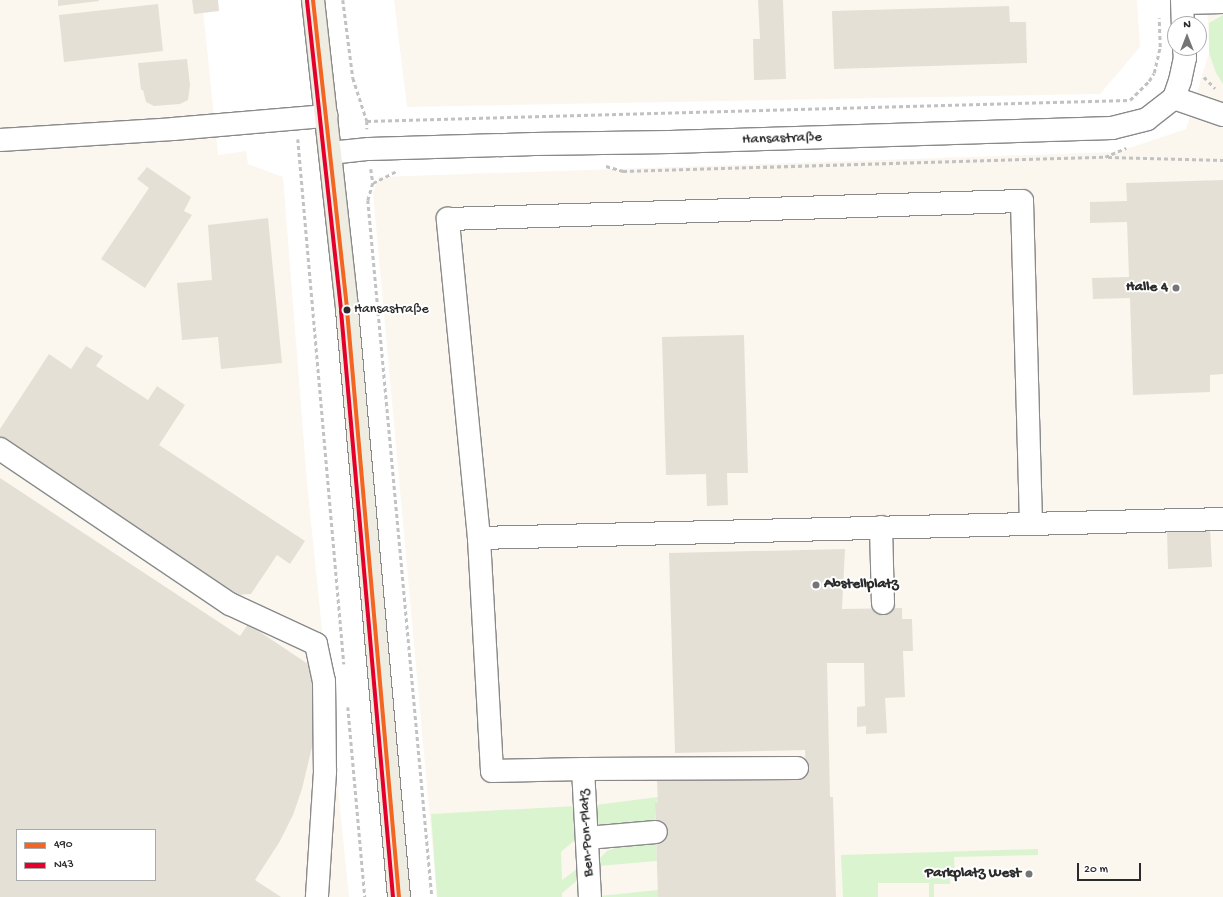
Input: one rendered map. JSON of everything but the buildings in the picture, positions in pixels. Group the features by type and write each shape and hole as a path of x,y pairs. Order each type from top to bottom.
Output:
{"main road":[{"path":"313,0 347,310 398,897"}],"street":[{"path":"1183,9 1223,2"},
{"path":"1185,56 1180,81 1174,98 1223,114"},
{"name":"Hansastraße","path":"330,153 369,149 670,142 1112,128 1148,119 1174,98"},
{"path":"0,136 173,129 326,116"},
{"path":"797,768 492,771 479,538 448,219 1022,201 1031,524"},
{"path":"0,449 230,604 316,644 324,681 325,772 317,897"},
{"path":"479,538 1223,519"},
{"path":"881,527 883,603"},
{"name":"Ben-Pon-Platz","path":"583,769 590,897"},
{"path":"587,838 656,832"},
{"path":"396,862 409,897"}],"path":[{"path":"342,0 353,78 367,121 1130,100 1149,81 1154,73 1160,47 1159,16"},
{"path":"1204,77 1217,91"},
{"path":"296,118 345,668"},
{"path":"1105,157 1223,160"},
{"path":"373,183 368,200 432,897"},
{"path":"347,700 365,897"}],"shaded area":[{"path":"0,0 202,0 218,155 246,151 248,164 283,177 307,482 349,897 0,897"},
{"path":"394,0 1137,0 1140,47 1100,94 407,107"},
{"name":"Abstellplatz","path":"1207,0 1223,0 1223,897 437,897 373,193 379,177 1117,152 1186,129 1209,53"}],"green space":[{"path":"1223,15 1223,84 1216,73 1209,53 1209,23"},
{"path":"658,797 658,803 655,803 655,822 600,828 597,826 595,805"},
{"path":"575,806 576,839 561,852 562,880 577,869 578,880 562,893 562,897 437,897 431,814"},
{"path":"656,843 657,861 598,866 600,858 607,851 615,848"},
{"path":"1038,849 1038,855 954,857 955,873 950,876 950,884 934,884 934,897 929,897 929,883 878,883 878,897 843,897 841,855"},
{"path":"658,890 658,897 599,897 599,896"}],"transit line":[{"name":"490","path":"313,0 347,310 399,897"},
{"name":"N43","path":"307,1 341,311 393,897"}],"place":[{"name":"Halle 4","path":"1176,288"},
{"name":"Hansastraße","path":"347,310"},
{"name":"Abstellplatz","path":"816,585"},
{"name":"Parkplatz West","path":"1029,874"}]}
